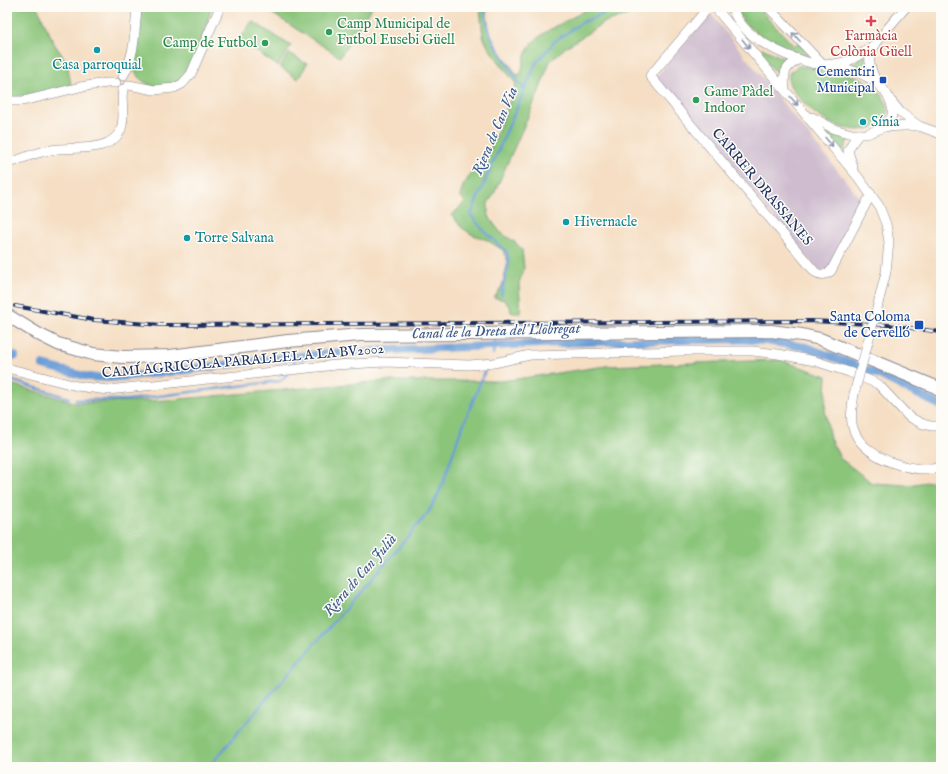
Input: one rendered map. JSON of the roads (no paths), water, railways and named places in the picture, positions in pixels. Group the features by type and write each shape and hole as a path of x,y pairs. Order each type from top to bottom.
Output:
{"main road":[{"path":"7,315 38,334 66,346 93,354 122,357 170,356 288,341 362,335 584,332 776,332 820,339 939,389"}],"street":[{"path":"7,164 46,151 104,145 112,141 118,135 122,126 123,113 121,96 123,83 132,55 137,7"},
{"path":"7,101 23,101 107,82 123,83 154,90 174,88 182,84 191,74 220,7"},
{"path":"768,7 823,65 841,64 853,60 876,44"},
{"path":"906,7 870,53 872,73 889,99 901,112 919,126 941,134"},
{"path":"714,9 728,13 732,8 738,20 751,34 771,47 799,59 823,65 840,67 856,72 867,76 879,85"},
{"path":"714,9 804,112 872,194 879,206 886,224 889,242 886,272 854,394 852,414 853,428 857,438 866,449 884,459 907,466 929,469 941,467"},
{"name":"CARRER DRASSANES","path":"714,9 650,76 819,275 824,275 832,271 872,194"},
{"path":"784,90 783,77 786,70 790,65 799,59"},
{"path":"804,112 822,124 844,132 859,134 874,132 884,127 893,114 889,99"},
{"path":"884,127 919,126"},
{"path":"857,176 848,151 859,134"},
{"name":"CAMÍ AGRICOLA PARAL·LEL A LA BV2002","path":"7,368 77,386 108,390 352,364 384,362 469,365 494,363 530,354 753,351 814,361 849,372 878,384 909,417 923,424 941,426"}],"waterway":[{"name":"Riera de Can Julià","path":"484,7 488,29 495,45 524,90"},
{"name":"Riera de Can Via","path":"501,295 509,262 507,252 483,230 471,215 474,207 536,63 555,41 581,23 620,7"},
{"name":"Riera de Can Via","path":"43,365 88,377 109,378 345,352 585,342 737,339 766,341 806,347 875,373 941,406"},
{"name":"Riera de Can Via","path":"493,354 495,340"},
{"name":"Canal de la Dreta del Llobregat","path":"7,354 15,356"},
{"path":"292,368 296,357"},
{"name":"Riera de Can Julià","path":"209,767 427,514 443,483 458,438 485,371"},
{"path":"76,400 127,400 280,381 290,372"},
{"path":"7,379 69,398"}],"railway":[{"path":"15,306 94,320 162,325 812,321 888,325 941,332"}],"place":[{"name":"Farmàcia Colònia Güell","path":"871,21"},
{"name":"Camp Municipal de Futbol Eusebi Güell","path":"329,32"},
{"name":"Camp de Futbol","path":"265,43"},
{"name":"Casa parroquial","path":"97,50"},
{"name":"Cementiri Municipal","path":"883,80"},
{"name":"Game Pàdel Indoor","path":"696,100"},
{"name":"Sínia","path":"863,122"},
{"name":"Hivernacle","path":"566,222"},
{"name":"Torre Salvana","path":"187,238"},
{"name":"Santa Coloma de Cervelló","path":"919,325"}]}
